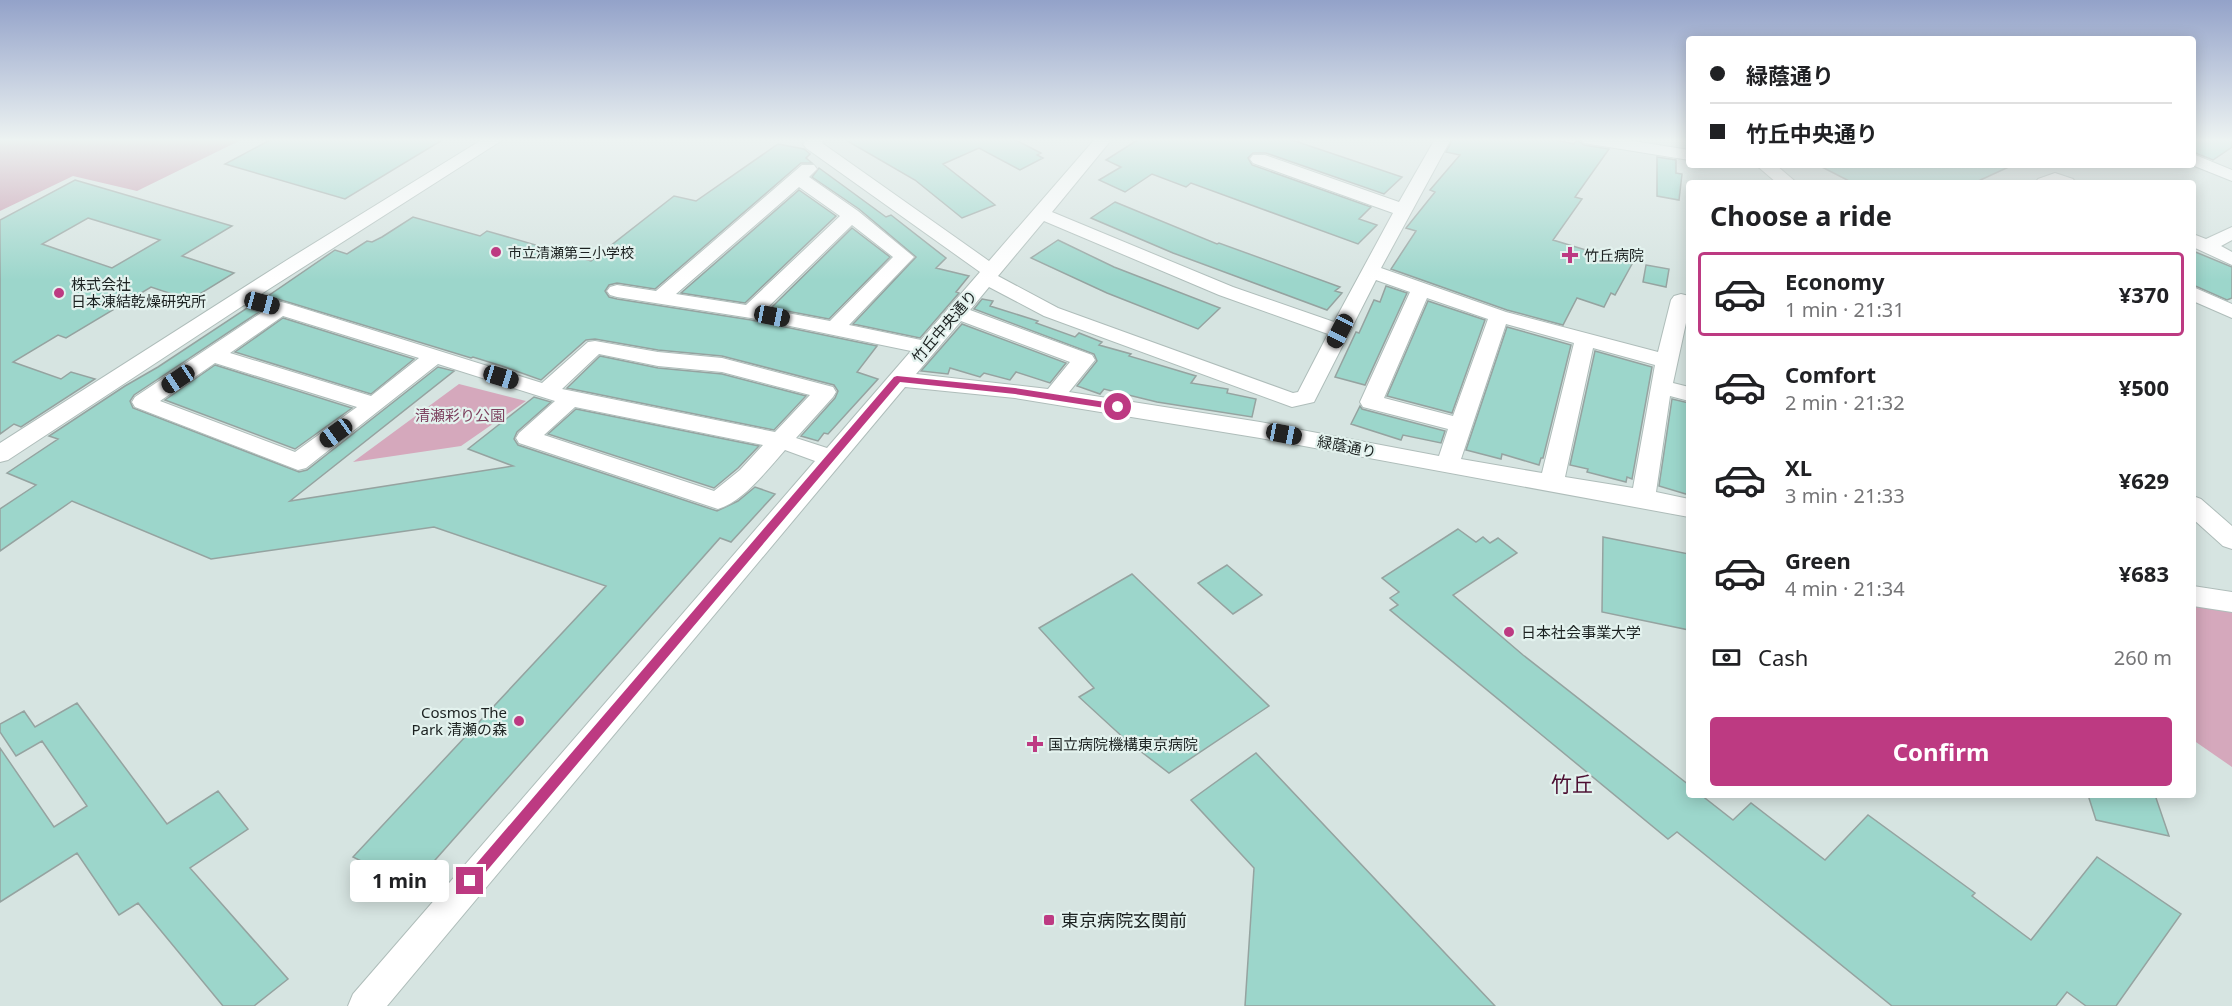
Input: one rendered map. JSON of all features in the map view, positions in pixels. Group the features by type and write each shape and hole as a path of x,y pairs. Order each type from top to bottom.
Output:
{"street":[{"path":"0,454 420,186"},
{"path":"661,297 789,186"},
{"path":"809,186 904,257 835,328"},
{"path":"873,186 989,274 1051,312 1292,400 1306,397 1417,186"},
{"name":"竹丘中央通り","path":"365,1006 1063,186"},
{"path":"1335,186 1403,210"},
{"path":"1040,213 1189,277 1340,331"},
{"path":"751,312 851,215"},
{"path":"2199,243 2232,233"},
{"path":"2199,243 2232,259"},
{"path":"1370,271 1499,316 1667,361"},
{"path":"1421,289 1371,402 1461,425"},
{"path":"617,291 751,312 926,347"},
{"path":"2196,294 2232,312"},
{"path":"242,298 282,308 571,399 782,441 830,458"},
{"path":"1643,498 1661,387 1681,300 1686,301"},
{"path":"282,308 143,402 298,462 434,356"},
{"path":"956,312 1084,360 1052,398"},
{"path":"1447,465 1499,316"},
{"path":"1552,481 1585,339"},
{"path":"546,391 595,347 658,358 722,365 825,392 748,476 718,501 527,438 571,399"},
{"path":"213,355 374,405"},
{"name":"緑蔭通り","path":"897,379 1015,391 1260,430 1447,465 1552,481 1686,507"},
{"path":"1661,387 1686,393"},
{"path":"2196,507 2228,527"},
{"path":"2196,596 2232,602"}],"green space":[{"name":"清瀬彩り公園","path":"459,384 526,401 461,446 353,462"},
{"path":"2196,606 2232,612 2232,767 2196,742"}],"shaded area":[{"path":"0,186 52,186 0,211"},
{"path":"115,186 147,186 137,191"}],"building":[{"path":"64,186 95,186 232,226 182,256 234,273 190,300 151,287 66,338 58,335 13,362 61,379 71,372 95,379 21,427 14,424 0,434 0,220","holes":["88,218 160,240 112,268 42,244"]},
{"path":"300,186 367,186 345,199"},
{"path":"718,186 774,186 655,289 617,283 609,285 605,291 609,297 617,299 751,320 877,346 857,372 878,379 828,434 824,433 818,441 801,436 835,398 838,391 834,385 722,356 658,350 595,339 586,340 541,380 473,357 268,296 335,250 347,254 367,241 372,242 382,237 413,217 480,236 487,231 591,261 674,196 696,201"},
{"path":"825,186 844,186 886,217 891,215 946,258 936,268 969,276 956,292 959,293 920,338 853,324 916,257 859,209"},
{"path":"922,186 971,186 995,205 962,218"},
{"path":"1112,186 1134,186 1125,192"},
{"path":"1199,186 1311,186 1371,207 1359,219 1377,225 1358,244"},
{"path":"1361,186 1393,186 1384,194"},
{"path":"1433,186 1583,186 1575,197 1582,199 1553,240 1632,264 1615,295 1611,293 1604,307 1577,298 1563,325 1507,310 1391,269 1416,231 1406,228 1435,192 1430,190"},
{"path":"1657,186 1681,186 1679,200 1657,196"},
{"path":"799,190 836,216 745,303 681,293"},
{"path":"1115,202 1217,244 1340,287 1335,291 1342,293 1327,310 1173,253 1091,218"},
{"path":"852,228 890,257 829,319 771,308"},
{"path":"1058,240 1114,267 1220,308 1198,329 1107,293 1031,258"},
{"path":"2196,252 2232,267 2232,298 2227,300 2196,286"},
{"path":"1646,265 1669,269 1666,287 1643,282"},
{"path":"1386,286 1407,293 1365,385 1335,377 1356,332 1359,333 1374,300 1380,302"},
{"path":"982,299 993,301 990,306 1038,321 1036,323 1075,337 1079,333 1102,342 1099,345 1196,376 1191,383 1228,389 1227,393 1256,399 1252,417 1157,402 1104,389 1100,394 1077,386 1097,361 1094,354 974,309"},
{"path":"1428,301 1485,320 1452,413 1387,396"},
{"name":"Cosmos The Park 清瀬の森","path":"247,308 259,312 134,395 130,401 133,408 299,472 307,470 438,367 454,371 290,501 513,466 468,449 534,397 551,402 517,432 514,439 518,445 717,511 738,501 755,487 775,494 731,542 720,538 412,886 353,857 606,586 434,527 211,559 72,501 0,551 0,509 36,485 7,473 58,439 49,436"},
{"path":"283,318 414,359 371,394 235,352"},
{"path":"962,324 1066,363 1050,383 1016,372 1010,380 984,373 980,377 950,368 948,374 921,371"},
{"path":"1507,327 1571,345 1543,458 1539,465 1502,454 1501,459 1466,450"},
{"path":"1595,351 1652,367 1632,479 1627,477 1626,482 1570,465"},
{"path":"600,356 658,368 722,374 806,396 774,430 567,388"},
{"path":"215,365 352,408 295,449 165,400"},
{"path":"1672,399 1686,402 1686,494 1659,486"},
{"path":"1360,406 1362,409 1445,431 1441,443 1403,435 1401,440 1351,424"},
{"path":"576,409 759,446 714,488 548,434"},
{"path":"1458,529 1476,542 1483,537 1490,543 1498,538 1517,553 1453,595 1523,655 1686,783 1686,798 1705,798 1733,820 1751,803 1825,860 1868,815 1975,893 1972,896 2031,940 2097,857 2181,914 2116,1006 2086,1006 2067,992 2056,1006 1892,1006 1677,832 1668,839 1390,610 1398,605 1390,598 1399,592 1382,578"},
{"path":"1603,537 1686,553 1686,629 1602,612"},
{"path":"1227,565 1262,595 1233,614 1198,583"},
{"path":"1132,574 1269,706 1169,773 1127,741 1079,697 1094,688 1039,628"},
{"path":"77,703 167,824 218,791 248,829 190,868 288,979 254,1006 223,1006 138,903 119,915 77,853 0,902 0,748 54,827 87,806 42,741 16,756 0,732 0,724 24,711 35,727"},
{"name":"国立病院機構東京病院","path":"1256,753 1495,1006 1245,1006 1254,868 1191,800"},
{"path":"2089,798 2156,798 2169,836 2096,820"}],"place":[{"name":"市立清瀬第三小学校","path":"496,252"},
{"name":"竹丘病院","path":"1570,255"},
{"name":"株式会社 日本凍結乾燥研究所","path":"59,293"},
{"name":"日本社会事業大学","path":"1509,632"},
{"name":"Cosmos The Park 清瀬の森","path":"519,721"},
{"name":"国立病院機構東京病院","path":"1035,744"},
{"name":"東京病院玄関前","path":"1049,920"}],"district":[{"name":"竹丘","path":"1572,784"}],"route":[{"path":"470,881 760,543 897,379 1015,391 1118,407"}]}
